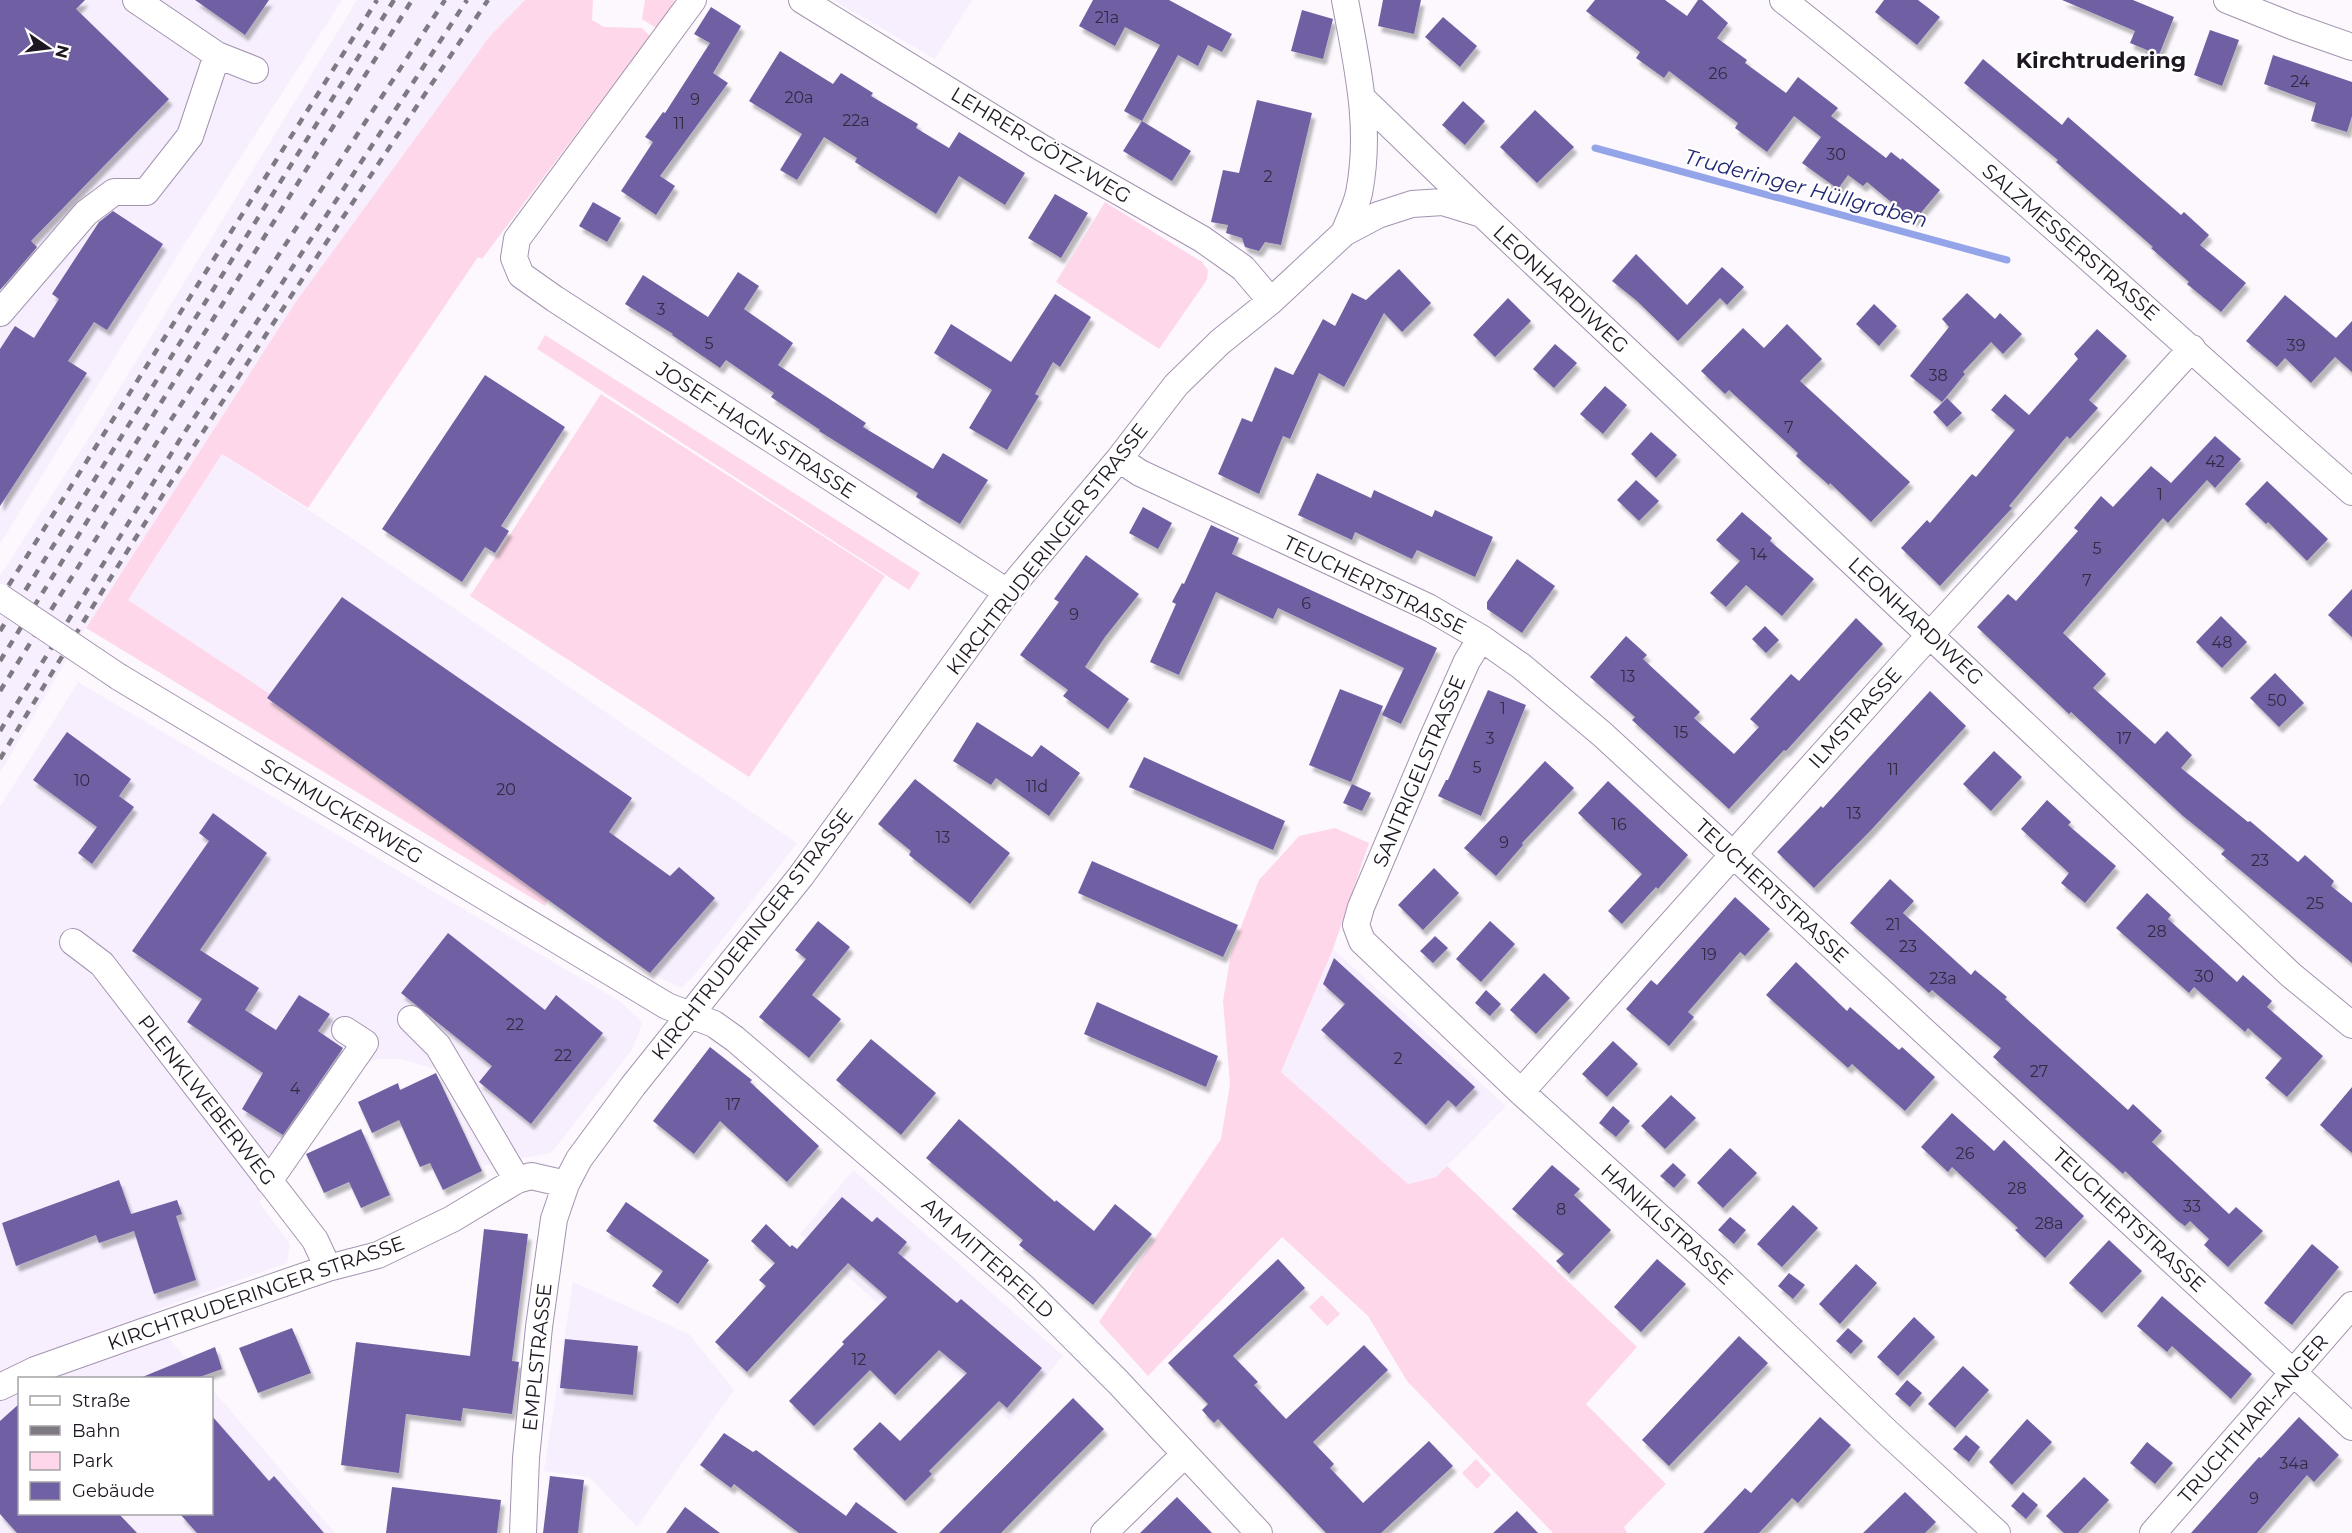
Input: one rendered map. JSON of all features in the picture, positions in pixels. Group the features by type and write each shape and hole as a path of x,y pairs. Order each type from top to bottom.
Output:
{"street":[{"path":"136,0 217,55 255,70"},
{"name":"JOSEF-HAGN-STRASSE","path":"693,0 517,239 514,258 521,274 555,299 1007,592"},
{"name":"LEHRER-GÖTZ-WEG","path":"802,0 1042,148 1202,239 1243,268 1271,301"},
{"path":"1344,232 1358,196 1365,156 1364,99 1345,0"},
{"name":"SALZMESSERSTRASSE","path":"1783,0 1946,133 2192,348 2352,492"},
{"path":"2227,0 2352,47"},
{"path":"0,313 86,213 114,192 146,192 190,136 217,55"},
{"name":"LEONHARDIWEG","path":"1364,99 1482,214 2291,975 2352,1025"},
{"name":"LEONHARDIWEG","path":"1344,232 1378,215 1412,204 1443,202 1482,214"},
{"name":"KIRCHTRUDERINGER STRASSE","path":"21,1377 328,1268 378,1255 452,1219 517,1180 531,1176 566,1184 579,1159 801,876 1007,592 1119,459 1176,386 1220,342 1271,301 1344,232"},
{"name":"ILMSTRASSE","path":"1521,1092 1930,634 2192,348"},
{"name":"TEUCHERTSTRASSE","path":"1119,459 1140,473 1428,607 1481,638 1521,666 1594,728 1733,854 2352,1427"},
{"name":"SCHMUCKERWEG","path":"0,597 119,677 667,1006 690,1015"},
{"name":"SANTRIGELSTRASSE","path":"1361,907 1462,672 1481,638"},
{"name":"HANIKLSTRASSE","path":"1361,907 1356,925 1362,941 1521,1092 1721,1273 1887,1432 1997,1533"},
{"name":"PLENKLWEBERWEG","path":"73,942 102,964 315,1240 328,1268"},
{"name":"AM MITTERFELD","path":"690,1015 714,1024 735,1039 990,1256 1058,1321 1259,1533"},
{"path":"411,1019 438,1046 517,1180"},
{"path":"269,1181 365,1042 345,1030"},
{"name":"EMPLSTRASSE","path":"523,1533 526,1458 539,1327 554,1219 566,1184"},
{"name":"TRUCHTHARI-ANGER","path":"2154,1533 2352,1305"},
{"name":"KIRCHTRUDERINGER STRASSE","path":"0,1387 18,1378"},
{"path":"1104,1533 1185,1454"}],"shaded area":[{"path":"0,0 342,0 182,248 0,544"},
{"path":"357,0 525,0 490,36 295,303 80,637 0,773 0,576 97,425"},
{"path":"833,0 972,0 935,59"},
{"path":"222,454 347,535 797,843 694,976 681,988 650,973 128,600"},
{"path":"78,682 621,1002 643,1023 631,1051 551,1153 483,1166 439,1070 401,1059 376,1059 356,1068 259,1202 290,1244 287,1263 147,1313 202,1377 18,1377 18,1515 213,1515 213,1390 335,1533 0,1533 0,807"},
{"path":"1333,949 1506,1106 1436,1177 1408,1184 1281,1072"},
{"path":"853,1170 1063,1356 1010,1421 800,1234"},
{"path":"573,1282 689,1334 734,1390 637,1527 589,1477 544,1471"}],"green space":[{"path":"525,0 593,0 592,20 604,27 642,28 650,36 482,259 478,257 308,508 222,454 128,600 270,694 267,698 548,899 545,906 86,628 295,303 490,36"},
{"path":"645,0 674,0 673,5 656,28 642,19"},
{"path":"1105,202 1202,262 1208,270 1207,279 1159,349 1056,282"},
{"path":"545,335 920,573 909,590 537,349"},
{"path":"601,394 885,576 749,777 470,596"},
{"path":"1335,828 1369,843 1333,949 1281,1072 1408,1184 1436,1177 1447,1166 1637,1347 1586,1404 1666,1484 1624,1527 1627,1533 1553,1533 1407,1381 1368,1316 1282,1237 1148,1376 1099,1322 1221,1139 1230,1084 1223,1001 1231,953 1259,880 1299,836"},
{"path":"1322,1295 1340,1314 1327,1326 1309,1307"},
{"path":"1476,1459 1491,1475 1477,1489 1462,1473"}],"building":[{"path":"0,0 85,0 76,9 169,99 31,241 37,247 0,290"},
{"path":"195,0 269,0 245,35"},
{"path":"1093,0 1169,0 1232,34 1222,52 1208,45 1198,66 1178,55 1142,121 1124,111 1160,45 1125,27 1115,46 1079,26"},
{"path":"1383,0 1421,0 1414,34 1378,26"},
{"path":"1595,0 1665,0 1687,16 1698,0 1702,0 1728,23 1717,38 1747,60 1745,63 1786,93 1798,77 1838,108 1831,116 1886,158 1891,152 1901,160 1902,158 1940,190 1914,221 1867,182 1863,186 1848,175 1838,189 1802,163 1821,137 1794,116 1767,152 1735,128 1738,123 1669,71 1664,78 1636,58 1640,52 1586,11"},
{"path":"1884,0 1918,0 1940,17 1917,45 1875,12"},
{"path":"2062,0 2133,0 2174,17 2159,55 2130,43 2135,31"},
{"path":"711,7 741,26 713,73 728,83 660,176 675,186 656,215 621,191 653,142 645,137 663,112 665,113 710,43 694,34"},
{"path":"1302,10 1333,19 1323,59 1291,51"},
{"path":"1443,17 1477,46 1460,67 1425,37"},
{"path":"2210,30 2239,40 2222,86 2194,75"},
{"path":"780,51 833,84 841,73 873,93 871,96 918,124 916,128 949,148 959,132 1025,173 1005,205 959,176 936,214 855,162 857,158 824,137 797,180 780,170 802,134 749,101"},
{"path":"2273,55 2352,82 2352,116 2347,132 2311,121 2316,103 2264,84"},
{"path":"1983,59 2062,125 2068,117 2181,215 2184,212 2209,235 2200,245 2246,283 2221,312 2187,284 2189,282 2151,248 2153,247 2056,162 2058,160 1964,83"},
{"path":"1257,100 1312,113 1281,245 1265,242 1259,251 1245,247 1242,238 1226,233 1228,225 1211,222 1223,170 1239,173"},
{"path":"1463,101 1485,121 1465,145 1442,125"},
{"path":"1535,110 1574,147 1537,183 1500,147"},
{"path":"1142,121 1191,151 1172,181 1123,151"},
{"path":"1055,194 1088,213 1061,258 1028,238"},
{"path":"593,202 621,218 607,242 579,226"},
{"path":"113,211 163,244 107,330 94,322 68,361 87,373 0,506 0,349 15,326 34,338 59,299 52,294 99,222"},
{"path":"1636,254 1687,305 1722,267 1744,287 1727,305 1720,298 1678,341 1637,301 1612,281"},
{"path":"1399,269 1431,303 1402,332 1384,313 1344,387 1319,373 1290,439 1283,436 1259,494 1218,474 1242,418 1252,422 1275,367 1293,375 1323,319 1335,326 1352,293 1366,300"},
{"path":"738,272 759,286 744,309 793,343 778,365 866,423 863,427 933,469 943,453 988,480 960,524 916,497 918,493 819,431 771,397 774,393 726,360 720,368 673,334 625,304 643,275 708,317"},
{"path":"1967,293 1995,319 2000,313 2022,334 2003,354 1991,342 1963,372 1965,374 1942,402 1910,376 1949,327 1942,319"},
{"path":"1055,294 1091,317 1060,367 1053,362 1035,394 1039,396 1007,450 969,428 992,390 934,353 951,324 1011,362"},
{"path":"2285,295 2336,338 2352,321 2352,372 2335,357 2311,383 2285,358 2277,367 2246,341"},
{"path":"1508,298 1531,321 1495,357 1473,335"},
{"path":"1874,304 1897,326 1879,346 1856,324"},
{"path":"1787,324 1822,359 1800,381 1910,482 1871,522 1830,483 1829,485 1796,456 1798,453 1729,390 1725,394 1701,371 1743,328 1764,348"},
{"path":"2097,329 2127,356 2089,400 2098,408 2070,439 2067,436 2009,506 2012,508 1940,586 1901,548 1927,520 1930,523 1972,474 1976,477 2015,430 1991,410 2005,394 2029,415 2078,359 2074,354"},
{"path":"1555,344 1577,363 1554,388 1533,369"},
{"path":"485,375 565,427 501,526 509,531 495,553 485,547 462,582 382,529"},
{"path":"1605,386 1627,405 1603,434 1580,414"},
{"path":"1947,398 1962,413 1947,427 1933,412"},
{"path":"1651,432 1677,455 1656,478 1631,454"},
{"path":"2215,436 2241,459 2215,488 2207,480 2168,523 2163,518 2063,633 2106,674 2093,688 2155,744 2167,731 2192,755 2181,768 2248,822 2250,821 2298,862 2305,855 2334,881 2331,886 2352,903 2352,963 2221,854 2225,850 2183,816 2071,712 2069,714 1977,627 2008,594 2016,601 2078,531 2074,528 2101,496 2113,507 2151,466 2171,483"},
{"path":"1317,473 1371,498 1374,490 1432,517 1435,510 1493,537 1475,577 1417,550 1412,559 1355,532 1352,540 1298,515"},
{"path":"1636,480 1659,501 1639,521 1617,500"},
{"path":"2267,481 2328,539 2307,561 2268,522 2266,524 2245,504"},
{"path":"1143,507 1172,523 1158,549 1129,533"},
{"path":"1742,512 1772,538 1770,541 1814,579 1782,616 1746,585 1726,607 1710,593 1740,561 1716,540"},
{"path":"1211,525 1239,538 1232,554 1437,648 1401,724 1382,715 1404,668 1278,608 1273,619 1216,592 1179,675 1150,662 1176,604 1172,602 1182,583 1184,584"},
{"path":"1086,555 1139,594 1085,667 1129,699 1108,729 1063,696 1068,690 1020,655 1059,602 1054,599"},
{"path":"1517,559 1555,586 1522,633 1487,609 1487,602"},
{"path":"2352,589 2352,637 2328,615"},
{"path":"342,597 632,798 609,832 670,876 679,867 715,898 650,973 267,698"},
{"path":"2221,616 2247,642 2222,668 2196,642"},
{"path":"1856,618 1883,644 1786,751 1784,750 1729,809 1632,720 1635,717 1590,677 1626,636 1647,655 1643,659 1700,712 1694,718 1734,754 1759,727 1750,719 1791,674 1799,681"},
{"path":"1765,626 1779,640 1766,653 1752,639"},
{"path":"2275,673 2304,703 2279,727 2250,698"},
{"path":"1340,689 1383,706 1351,782 1309,765"},
{"path":"1488,690 1526,705 1481,816 1438,796 1448,780"},
{"path":"1930,691 1966,726 1872,829 1814,888 1777,852 1821,806 1823,808"},
{"path":"977,722 1032,757 1041,745 1080,773 1049,816 996,778 991,785 953,761"},
{"path":"67,732 131,779 119,796 134,807 92,864 78,853 97,827 33,780"},
{"path":"1994,751 2022,777 1991,811 1963,784"},
{"path":"1144,757 1285,821 1273,850 1129,787"},
{"path":"1545,761 1574,788 1522,843 1523,845 1496,876 1464,848"},
{"path":"915,779 1010,853 970,904 909,855 911,851 878,824"},
{"path":"1608,781 1688,855 1658,889 1656,887 1622,924 1608,911 1642,874 1578,813"},
{"path":"1352,784 1371,793 1362,811 1343,803"},
{"path":"2047,800 2071,822 2068,825 2116,866 2085,903 2061,883 2069,873 2021,829"},
{"path":"213,813 267,853 200,950 259,988 245,1010 276,1030 299,995 330,1014 318,1031 343,1048 283,1135 242,1109 263,1073 187,1022 202,999 132,951 209,841 199,833"},
{"path":"1092,861 1238,925 1223,957 1078,893"},
{"path":"1434,868 1459,893 1423,930 1398,905"},
{"path":"1890,879 1914,901 1903,913 1971,975 1975,970 2007,997 2005,999 2128,1110 2133,1104 2162,1131 2152,1142 2229,1214 2236,1207 2263,1231 2228,1267 2204,1245 2209,1239 2190,1221 2185,1226 2178,1221 2125,1171 2123,1174 1993,1057 2001,1048 1932,990 1929,993 1850,923"},
{"path":"2147,893 2171,915 2168,919 2237,982 2243,975 2272,1001 2267,1007 2323,1056 2287,1097 2265,1078 2282,1058 2248,1028 2245,1032 2194,987 2189,993 2116,928"},
{"path":"1735,897 1770,929 1745,956 1740,952 1688,1012 1694,1017 1669,1046 1626,1009 1651,980 1657,985"},
{"path":"818,921 850,947 812,995 841,1019 809,1058 759,1017 806,959 795,950"},
{"path":"1490,921 1515,944 1481,982 1456,959"},
{"path":"448,933 545,1010 556,995 603,1033 531,1124 479,1082 492,1066 401,993"},
{"path":"1435,936 1448,948 1433,963 1420,951"},
{"path":"1334,958 1475,1087 1456,1107 1448,1100 1426,1125 1321,1030 1345,1004 1323,984"},
{"path":"1796,962 1847,1011 1850,1007 1899,1050 1902,1047 1935,1077 1905,1111 1852,1064 1848,1068 1766,995"},
{"path":"1544,973 1570,998 1536,1034 1510,1010"},
{"path":"1486,990 1501,1004 1490,1016 1475,1003"},
{"path":"1097,1002 1218,1056 1206,1087 1084,1034"},
{"path":"871,1039 936,1093 901,1135 836,1080"},
{"path":"1613,1041 1638,1064 1607,1097 1582,1074"},
{"path":"710,1047 752,1080 750,1082 819,1146 787,1182 720,1121 694,1154 653,1121"},
{"path":"436,1073 482,1171 443,1190 430,1163 420,1167 399,1120 372,1133 358,1102 398,1083 400,1090"},
{"path":"2352,1087 2352,1153 2320,1125"},
{"path":"1671,1095 1696,1118 1665,1149 1641,1126"},
{"path":"1613,1106 1630,1121 1616,1137 1599,1123"},
{"path":"1952,1113 1994,1151 2004,1140 2084,1216 2045,1258 2015,1230 2018,1228 1952,1167 1948,1172 1921,1147"},
{"path":"959,1119 1055,1202 1056,1200 1094,1231 1115,1204 1152,1234 1093,1305 1019,1245 1023,1240 926,1158"},
{"path":"361,1129 390,1195 361,1208 349,1182 324,1193 306,1154"},
{"path":"1730,1148 1757,1173 1723,1208 1697,1183"},
{"path":"1673,1163 1686,1175 1674,1188 1660,1176"},
{"path":"1552,1165 1580,1189 1574,1195 1611,1230 1569,1274 1556,1261 1564,1254 1512,1209"},
{"path":"119,1180 131,1214 177,1200 182,1214 176,1216 196,1280 154,1294 134,1231 99,1243 96,1235 16,1266 2,1223"},
{"path":"842,1197 872,1222 877,1217 907,1242 898,1253 957,1303 961,1299 1042,1368 1007,1408 999,1401 929,1471 932,1474 905,1501 853,1449 880,1422 900,1441 967,1373 939,1350 895,1395 870,1370 814,1426 789,1401 844,1344 842,1342 887,1297 848,1263 747,1372 715,1342 766,1286 759,1280 775,1263 751,1241 766,1224 790,1247 792,1245 797,1249"},
{"path":"626,1202 709,1260 678,1304 652,1286 663,1271 606,1231"},
{"path":"1793,1205 1818,1228 1782,1267 1757,1244"},
{"path":"1730,1217 1746,1230 1734,1244 1718,1230"},
{"path":"484,1229 528,1234 512,1361 519,1362 512,1414 463,1408 461,1421 406,1414 399,1473 341,1465 356,1342 470,1356"},
{"path":"2109,1240 2142,1271 2102,1313 2069,1283"},
{"path":"2312,1244 2339,1267 2292,1325 2264,1303"},
{"path":"1278,1259 1305,1288 1233,1356 1258,1382 1254,1385 1286,1419 1364,1345 1388,1370 1313,1442 1334,1464 1330,1468 1363,1503 1429,1441 1453,1466 1381,1533 1326,1533 1218,1419 1214,1423 1208,1417 1202,1410 1208,1404 1168,1363"},
{"path":"1657,1259 1686,1284 1641,1332 1614,1307"},
{"path":"1856,1264 1877,1283 1840,1324 1819,1304"},
{"path":"1789,1273 1805,1285 1793,1299 1778,1286"},
{"path":"2162,1296 2252,1374 2231,1399 2172,1346 2167,1352 2137,1326"},
{"path":"1914,1317 1935,1337 1898,1376 1877,1357"},
{"path":"292,1328 311,1373 258,1393 239,1348"},
{"path":"1848,1328 1863,1341 1851,1354 1836,1341"},
{"path":"1739,1336 1768,1363 1669,1466 1642,1440"},
{"path":"565,1339 638,1346 633,1395 560,1388"},
{"path":"215,1347 222,1369 200,1377 142,1377"},
{"path":"1963,1366 1989,1390 1955,1428 1928,1404"},
{"path":"1907,1380 1922,1393 1910,1407 1895,1394"},
{"path":"1073,1398 1104,1429 1001,1533 939,1533"},
{"path":"18,1405 18,1515 120,1515 137,1533 17,1533 0,1514 0,1421"},
{"path":"213,1417 269,1481 274,1476 324,1533 197,1533 181,1515 213,1515"},
{"path":"1820,1417 1851,1445 1798,1503 1792,1498 1759,1533 1703,1533 1745,1488 1751,1493"},
{"path":"2299,1417 2339,1455 2314,1482 2307,1475 2257,1533 2191,1533 2259,1457 2261,1458"},
{"path":"2027,1419 2052,1442 2012,1485 1989,1462"},
{"path":"724,1433 753,1452 756,1450 846,1516 856,1502 898,1533 799,1533 734,1484 731,1488 700,1465"},
{"path":"1966,1435 1980,1447 1969,1462 1953,1449"},
{"path":"2147,1442 2173,1463 2155,1484 2130,1463"},
{"path":"550,1476 584,1480 578,1533 543,1533"},
{"path":"2084,1477 2109,1500 2078,1533 2064,1533 2046,1516"},
{"path":"392,1487 501,1500 497,1533 386,1533"},
{"path":"1905,1492 1936,1522 1925,1533 1863,1533"},
{"path":"2023,1492 2038,1505 2026,1519 2011,1506"},
{"path":"1177,1497 1212,1533 1140,1533"},
{"path":"685,1507 720,1533 666,1533"},
{"path":"1517,1511 1538,1533 1493,1533"}],"waterway":[{"name":"Truderinger Hüllgraben","path":"1595,148 2007,260"}],"railway":[{"path":"0,599 377,0"},
{"path":"0,631 394,0"},
{"path":"0,661 412,0"},
{"path":"0,691 167,426 445,0"},
{"path":"0,731 179,441 467,0"},
{"path":"0,759 239,376 488,0"}],"district":[{"name":"Kirchtrudering","path":"2101,60"}]}
